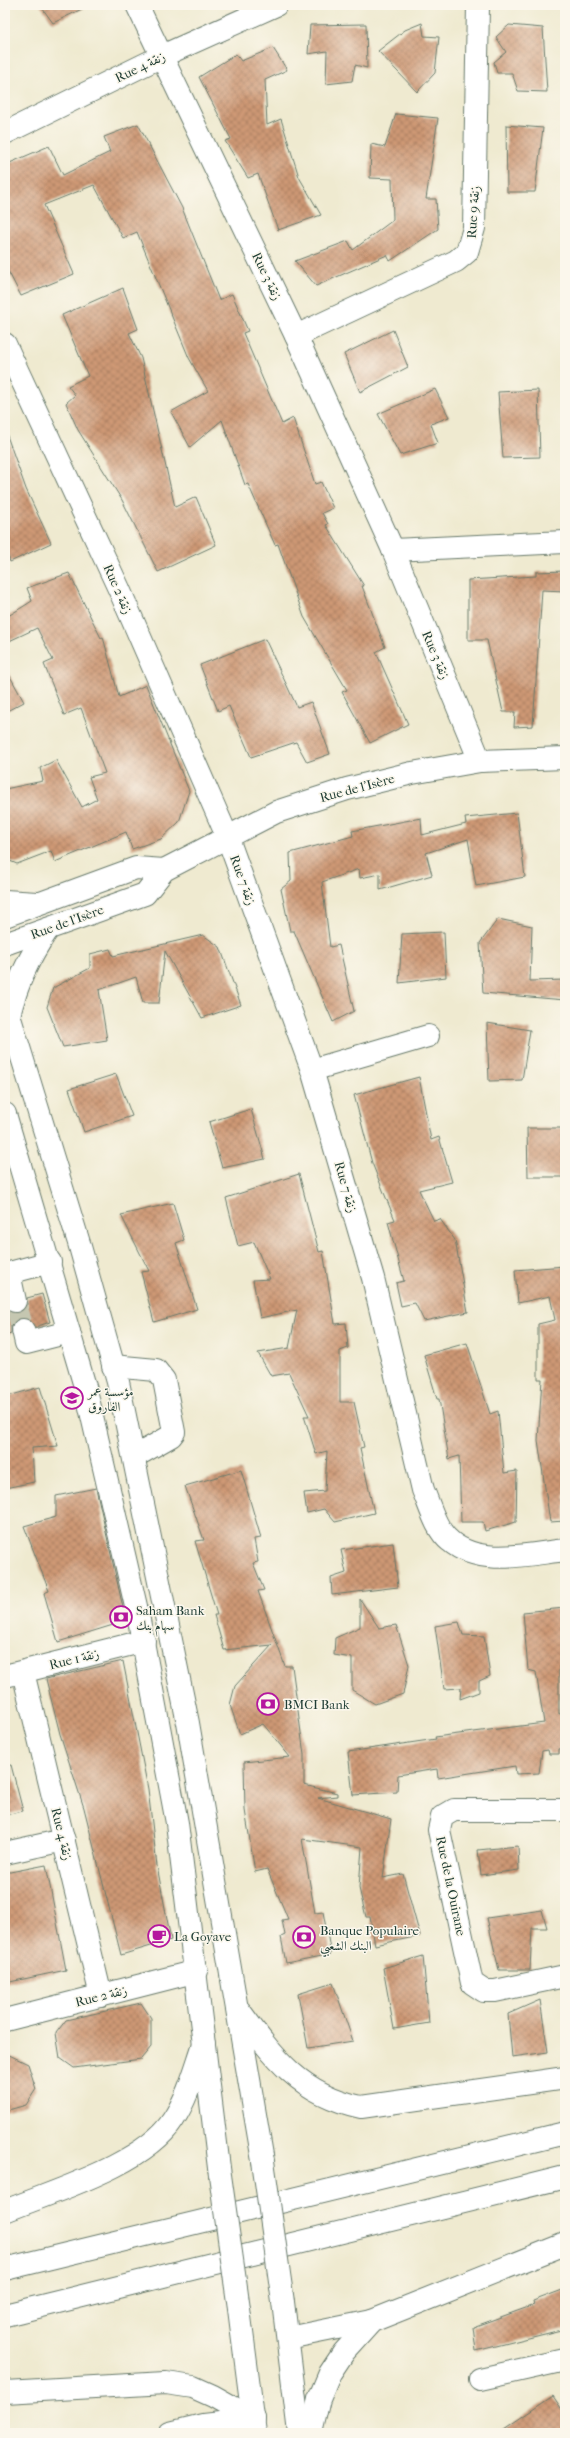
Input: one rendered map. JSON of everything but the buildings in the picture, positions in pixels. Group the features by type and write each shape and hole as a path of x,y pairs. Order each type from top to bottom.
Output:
{"main road":[{"name":"Rue 3 زنقة","path":"137,5 296,336 393,550 480,761"},
{"name":"Rue 4 زنقة","path":"5,133 162,56 276,5"},
{"name":"Rue 9 زنقة","path":"296,336 456,261 467,252 474,228 478,5"},
{"name":"Rue 2 زنقة","path":"5,344 116,582 227,836"},
{"path":"393,550 565,542"},
{"name":"Rue de l'Isère","path":"5,944 48,930 145,894 164,870 227,836 276,812 347,789 412,773 480,761 565,758"},
{"name":"Rue 7 زنقة","path":"227,836 312,1070 373,1278 423,1490 435,1519 450,1541 481,1557 507,1557 565,1550"},
{"path":"5,916 136,868 164,870"},
{"path":"5,901 37,903"},
{"path":"48,930 30,956 7,1008 79,1243 113,1366 134,1457 187,1716 239,2010 263,2161 288,2338 299,2433"},
{"path":"312,1070 428,1036"},
{"path":"5,1114 50,1262 86,1390 144,1641 177,1823 197,1971 219,2168 255,2426"},
{"path":"15,1301 9,1273 50,1262"},
{"path":"23,1330 26,1343 69,1332"},
{"path":"113,1366 156,1370 160,1373 166,1388 174,1432 171,1436 134,1457"},
{"name":"Rue 1 زنقة","path":"14,1674 144,1641"},
{"name":"Rue 4 زنقة","path":"14,1674 64,1840 102,1996"},
{"name":"Rue de la Ouirane","path":"565,1810 454,1810 442,1817 439,1830 472,1983 484,1991 495,1991 565,1976"},
{"path":"5,1854 64,1840"},
{"name":"Rue 2 زنقة","path":"5,2020 197,1971"},
{"path":"239,2010 270,2052 289,2073 315,2091 338,2102 361,2107 565,2078"},
{"path":"5,2211 118,2164 152,2144 173,2121 185,2098 204,2044"},
{"path":"5,2269 565,2134"},
{"path":"5,2315 565,2177"},
{"path":"288,2338 372,2321 565,2244"},
{"path":"311,2433 319,2399 330,2373 344,2352 372,2321"},
{"path":"480,2379 565,2360"},
{"path":"5,2392 166,2383 193,2387 213,2396 255,2426"},
{"path":"170,2433 203,2425 255,2426"}],"tunnel":[{"path":"15,1301 23,1330"}],"place":[{"name":"مؤسسة عمر الفاروق","path":"72,1398"},
{"name":"Saham Bank سهام بنك","path":"121,1617"},
{"name":"BMCI Bank","path":"268,1704"},
{"name":"La Goyave","path":"159,1936"},
{"name":"Banque Populaire البنك الشعبي","path":"304,1937"}]}
